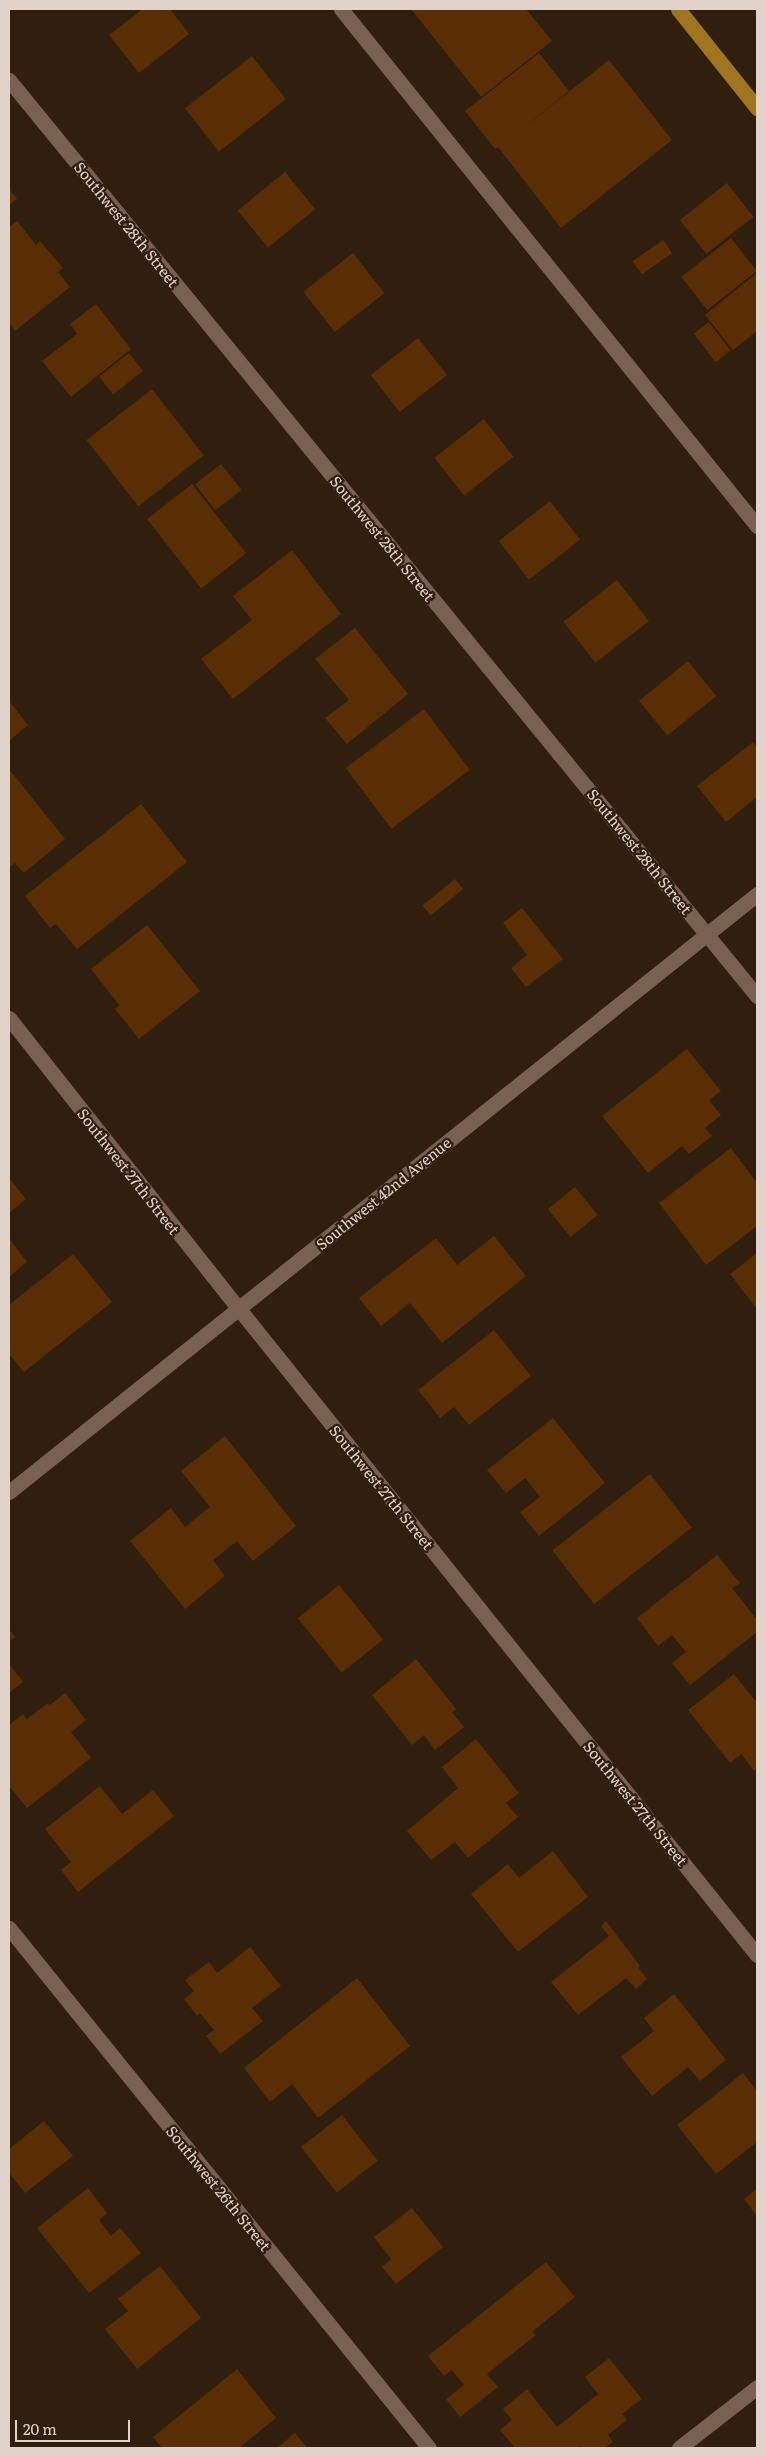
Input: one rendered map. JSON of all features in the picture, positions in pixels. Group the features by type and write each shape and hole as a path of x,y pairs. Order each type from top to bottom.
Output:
{"main road":[{"path":"678,9 757,108"}],"street":[{"path":"341,9 757,526"},
{"name":"Southwest 28th Street","path":"9,80 757,996"},
{"name":"Southwest 42nd Avenue","path":"9,1492 757,894"},
{"name":"Southwest 27th Street","path":"9,1018 239,1309 757,1954"},
{"name":"Southwest 26th Street","path":"9,1928 429,2448"},
{"path":"679,2448 757,2387"}],"building":[{"path":"143,9 170,9 189,34 139,73 109,35"},
{"path":"411,9 526,9 552,41 481,97"},
{"path":"539,53 569,91 512,137 609,60 672,140 561,228 498,147 495,149 465,111"},
{"path":"252,56 286,99 219,152 185,108"},
{"path":"285,172 315,209 268,248 238,210"},
{"path":"727,183 753,217 706,254 680,220"},
{"path":"9,189 17,199 9,205"},
{"path":"17,221 36,245 40,241 63,268 58,272 70,287 15,331 9,322 9,227"},
{"path":"731,238 757,271 707,310 681,277"},
{"path":"663,240 672,253 642,274 633,261"},
{"path":"353,253 384,293 335,332 303,292"},
{"path":"757,273 757,331 733,350 705,315"},
{"path":"96,304 131,349 71,397 42,361 77,334 70,324"},
{"path":"709,322 731,351 715,362 694,333"},
{"path":"418,338 447,375 400,412 371,375"},
{"path":"129,353 143,371 113,395 99,376"},
{"path":"152,389 204,455 138,506 87,440"},
{"path":"484,419 514,457 464,496 434,458"},
{"path":"221,464 241,490 215,510 195,484"},
{"path":"192,484 246,553 201,588 147,519"},
{"path":"550,501 580,540 529,580 499,541"},
{"path":"292,550 341,614 233,699 201,659 252,620 233,596"},
{"path":"617,580 649,621 595,663 563,622"},
{"path":"355,628 408,694 347,744 325,718 349,700 315,659"},
{"path":"688,661 716,696 667,736 639,701"},
{"path":"9,701 28,725 9,741"},
{"path":"424,709 470,770 391,829 346,768"},
{"path":"753,742 757,747 757,797 726,822 697,786"},
{"path":"9,769 65,839 24,873 15,863 9,868"},
{"path":"141,804 187,862 77,949 56,924 50,928 25,896"},
{"path":"455,879 463,889 431,916 422,905"},
{"path":"522,908 563,959 526,987 511,968 527,955 503,923"},
{"path":"147,925 200,991 139,1039 115,1009 119,1005 91,969"},
{"path":"687,1049 721,1091 709,1100 721,1115 705,1128 712,1136 689,1154 682,1146 648,1173 602,1116"},
{"path":"731,1148 757,1183 757,1226 706,1265 659,1203"},
{"path":"9,1178 26,1199 9,1213"},
{"path":"575,1187 598,1215 570,1237 548,1209"},
{"path":"494,1236 526,1276 442,1343 410,1303 381,1326 359,1298 436,1238 457,1265"},
{"path":"9,1238 27,1262 9,1277"},
{"path":"757,1253 757,1309 730,1274"},
{"path":"73,1254 112,1302 24,1372 9,1354 9,1305"},
{"path":"494,1330 531,1376 469,1425 454,1407 440,1418 418,1390"},
{"path":"553,1418 605,1483 539,1536 520,1512 540,1497 525,1478 506,1493 487,1470"},
{"path":"225,1436 296,1526 253,1561 237,1541 213,1560 225,1576 185,1609 130,1541 171,1508 185,1527 210,1507 181,1471"},
{"path":"650,1474 692,1528 594,1604 552,1550"},
{"path":"717,1555 740,1583 732,1588 757,1620 757,1632 690,1685 672,1663 686,1652 672,1635 658,1646 637,1618"},
{"path":"339,1585 383,1639 342,1673 298,1618"},
{"path":"9,1629 15,1637 9,1641"},
{"path":"416,1659 456,1709 452,1712 464,1727 435,1750 424,1735 412,1745 372,1695"},
{"path":"9,1664 23,1682 9,1693"},
{"path":"734,1674 757,1703 757,1768 754,1771 741,1754 730,1763 688,1710"},
{"path":"65,1693 86,1720 71,1732 91,1758 27,1808 9,1786 9,1725 23,1714 27,1719"},
{"path":"476,1739 519,1793 506,1803 518,1817 468,1858 455,1842 431,1860 407,1831 458,1788 442,1767"},
{"path":"100,1786 122,1814 153,1790 174,1816 78,1892 61,1870 71,1862 45,1829"},
{"path":"553,1851 588,1897 518,1952 471,1894 508,1864 519,1878"},
{"path":"606,1921 640,1966 638,1967 647,1979 636,1989 626,1978 578,2015 551,1982 609,1936 601,1926"},
{"path":"250,1947 281,1986 252,2008 263,2021 220,2054 206,2036 214,2030 200,2013 197,2016 184,1999 194,1991 185,1980 209,1962 217,1973"},
{"path":"357,1978 410,2046 318,2118 292,2084 270,2102 244,2068"},
{"path":"674,1994 726,2060 700,2081 688,2067 652,2096 621,2057 654,2031 644,2018"},
{"path":"743,2073 757,2091 757,2142 716,2174 677,2125"},
{"path":"342,2115 378,2161 337,2193 301,2147"},
{"path":"44,2121 73,2156 25,2193 9,2173 9,2149"},
{"path":"88,2188 107,2213 99,2220 111,2236 120,2228 141,2253 89,2293 37,2228"},
{"path":"757,2189 757,2216 744,2199"},
{"path":"412,2208 443,2247 396,2284 382,2267 391,2259 374,2237"},
{"path":"546,2262 575,2297 532,2332 536,2335 487,2374 498,2387 460,2417 446,2399 464,2385 452,2370 444,2376 428,2356"},
{"path":"160,2266 201,2318 137,2369 105,2329 128,2311 118,2299"},
{"path":"609,2358 642,2399 622,2414 627,2420 608,2435 613,2442 605,2448 582,2448 580,2446 577,2448 515,2448 500,2430 512,2420 503,2409 527,2389 557,2427 598,2394 585,2377"},
{"path":"237,2369 276,2418 239,2448 162,2448 153,2437"},
{"path":"295,2433 307,2448 277,2448"}]}
